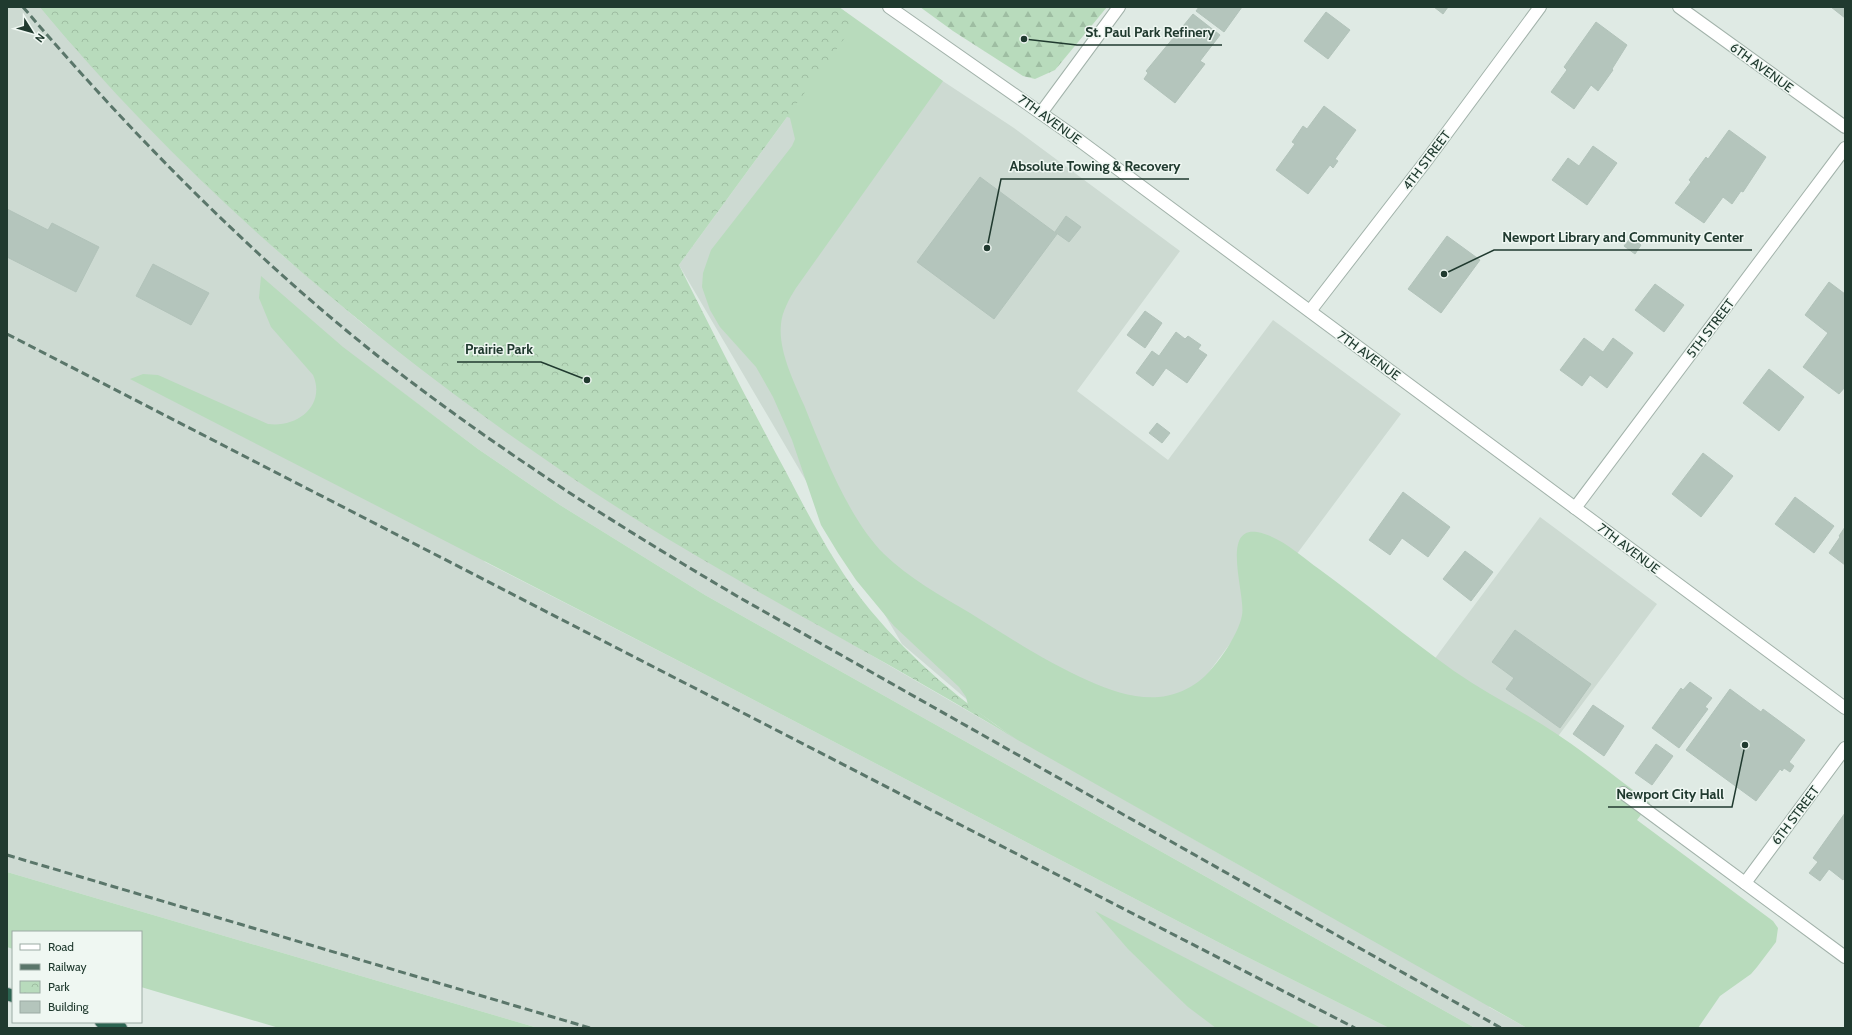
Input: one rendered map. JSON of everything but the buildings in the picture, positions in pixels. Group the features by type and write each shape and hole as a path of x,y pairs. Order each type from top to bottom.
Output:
{"highway":[{"path":"104,1023 121,1028"}],"street":[{"name":"7TH AVENUE","path":"889,7 1041,113 1845,708"},
{"path":"1041,113 1119,7"},
{"name":"4TH STREET","path":"1310,311 1431,154 1540,7"},
{"name":"6TH AVENUE","path":"1679,7 1845,127"},
{"name":"5TH STREET","path":"1575,508 1845,148"},
{"name":"6TH STREET","path":"1744,883 1845,748"},
{"path":"1623,793 1845,957"}],"shaded area":[{"path":"7,7 40,7 140,118 283,256 362,323 459,397 573,478 639,521 1006,733 902,644 679,265 857,21 920,66 1014,128 1180,251 1077,391 1168,460 1273,320 1401,414 1171,723 1125,800 1269,882 1540,517 1657,604 1559,735 1489,1007 1527,1028 1475,1028 705,595 560,505 478,449 374,371 485,562 708,676 1239,953 1389,1028 538,1028 7,872"}],"green space":[{"path":"40,7 839,7 943,81 796,288 786,306 781,324 784,355 828,463 859,522 884,554 904,571 926,586 1058,666 1114,691 1141,697 1159,697 1178,693 1195,684 1209,672 1224,653 1236,633 1242,615 1237,564 1237,551 1240,540 1246,533 1257,532 1266,534 1282,542 1298,553 1454,671 1556,733 1644,798 1650,803 1637,820 1773,921 1778,928 1776,942 1751,974 1720,996 1698,1028 1527,1028 1016,739 968,705 966,697 959,687 894,626 856,580 838,553 821,525 792,440 773,397 756,367 720,327 710,310 702,287 703,273 711,250 792,146 795,139 790,118 783,115 459,397 346,310 238,215 185,165 135,114 86,61"},
{"path":"40,7 839,7 857,21 679,265 745,395 805,508 847,579 871,611 921,664 977,711 1016,739 731,576 637,520 574,479 452,393 335,300 224,200 120,97"},
{"path":"920,7 1107,7 1055,70 1035,79 1023,76 953,31"},
{"path":"261,276 343,347 478,449 560,505 705,595 1475,1028 1389,1028 1239,953 708,676 130,379 143,374 158,375 268,424 290,422 307,412 316,396 316,386 313,375 271,327 259,298"},
{"path":"7,872 538,1028 279,1028 142,987 142,931 12,931 12,949 7,947"},
{"path":"1095,911 1321,1028 1216,1028 1188,1007 1163,983 1128,949"}],"railway":[{"path":"23,7 65,56 153,151 246,242 294,285 393,368 520,460 607,517 742,599 1501,1028"},
{"path":"7,334 1355,1028"},
{"path":"7,855 590,1028"}],"place":[{"name":"St. Paul Park Refinery","path":"1024,39"},
{"name":"Absolute Towing & Recovery","path":"987,248"},
{"name":"Newport Library and Community Center","path":"1444,274"},
{"name":"Prairie Park","path":"587,380"},
{"name":"Newport City Hall","path":"1745,745"}]}
